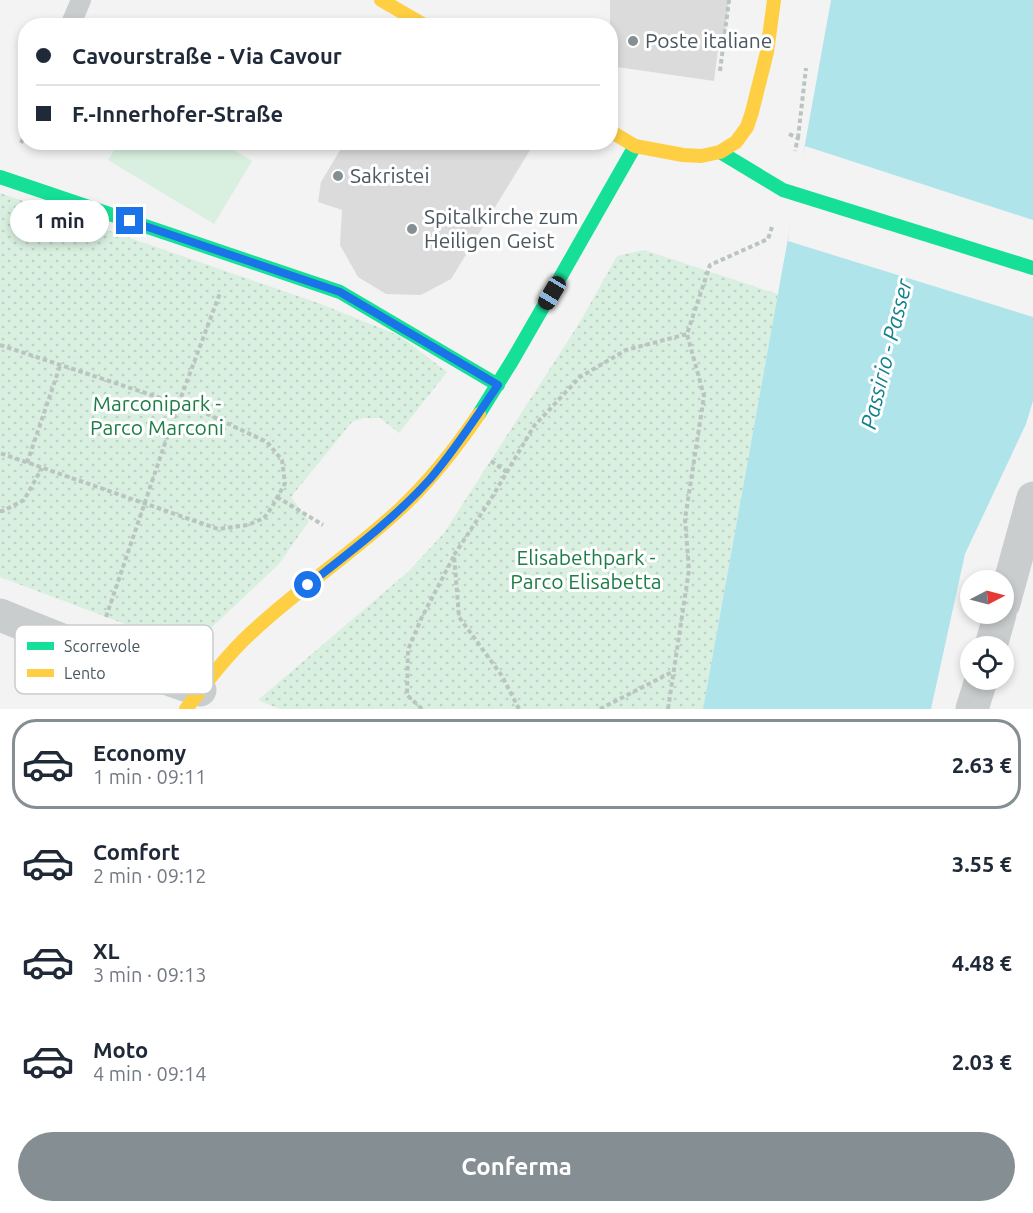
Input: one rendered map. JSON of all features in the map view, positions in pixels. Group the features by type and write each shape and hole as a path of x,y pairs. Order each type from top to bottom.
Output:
{"main road":[{"path":"381,0 412,18"},
{"path":"618,136 635,146 701,156 720,152 736,142 747,127 752,112 767,52 774,0"},
{"path":"213,676 251,633 358,546 410,500 460,441 498,385 595,220 635,146"},
{"path":"720,152 789,191 1033,268"},
{"path":"0,177 340,292 498,385"}],"street":[{"path":"1013,570 1033,498"},
{"path":"0,615 24,625"},
{"path":"972,709 978,690"}],"lane":[{"path":"73,18 81,0"}],"path":[{"path":"719,74 729,0"},
{"path":"789,134 798,138 796,146"},
{"path":"668,709 689,570 685,519 704,396 687,334 710,265 768,239"},
{"path":"106,617 178,405 217,303"},
{"path":"422,709 407,695 408,650 454,555 491,499 534,426 580,377 626,350 687,334"},
{"path":"0,345 203,412 267,442 282,460 285,483 264,518 248,525 218,530 0,453"},
{"path":"27,463 60,366"},
{"path":"0,511 24,500 42,468"},
{"path":"277,497 358,546"},
{"path":"454,555 459,617 502,676 519,709"},
{"path":"600,709 673,672"}],"green space":[{"path":"114,150 234,150 252,161 214,224 108,160"},
{"name":"Marconipark - Parco Marconi","path":"0,193 321,304 400,336 447,372 399,433 380,418 364,418 352,422 291,497 309,521 279,564 213,626 128,625 0,577"},
{"name":"Elisabethpark - Parco Elisabetta","path":"644,250 778,294 703,709 280,709 258,700 409,571 444,533 580,322 617,256"}],"water":[{"name":"Passirio - Passer","path":"831,0 1033,0 1033,401 1026,424 965,554 931,709 703,709"}],"pier":[{"path":"805,146 1033,220 1033,317 788,241 794,193"}],"building":[{"path":"610,0 729,0 724,43 719,42 714,81 618,67 618,18 610,18"},
{"name":"Spitalkirche zum Heiligen Geist","path":"340,150 530,150 451,279 421,295 386,294 358,277 340,245 342,210 318,202 321,182"}],"traffic: fast":[{"path":"479,414 512,361 635,146"},
{"path":"720,152 783,190 1033,268"},
{"path":"0,177 340,292 498,385"}],"traffic: slow":[{"path":"381,0 412,18"},
{"path":"618,136 635,146 701,156 720,152 736,142 747,127 752,112 767,52 774,0"},
{"path":"213,674 252,632 288,600 364,541 411,498 442,464 479,414"},
{"path":"186,709 198,694"}],"place":[{"name":"Poste italiane","path":"633,41"},
{"name":"Sakristei","path":"338,176"},
{"name":"Spitalkirche zum Heiligen Geist","path":"412,229"}],"route":[{"path":"130,221 340,292 498,385 460,441 410,500 358,546 308,585"}]}
